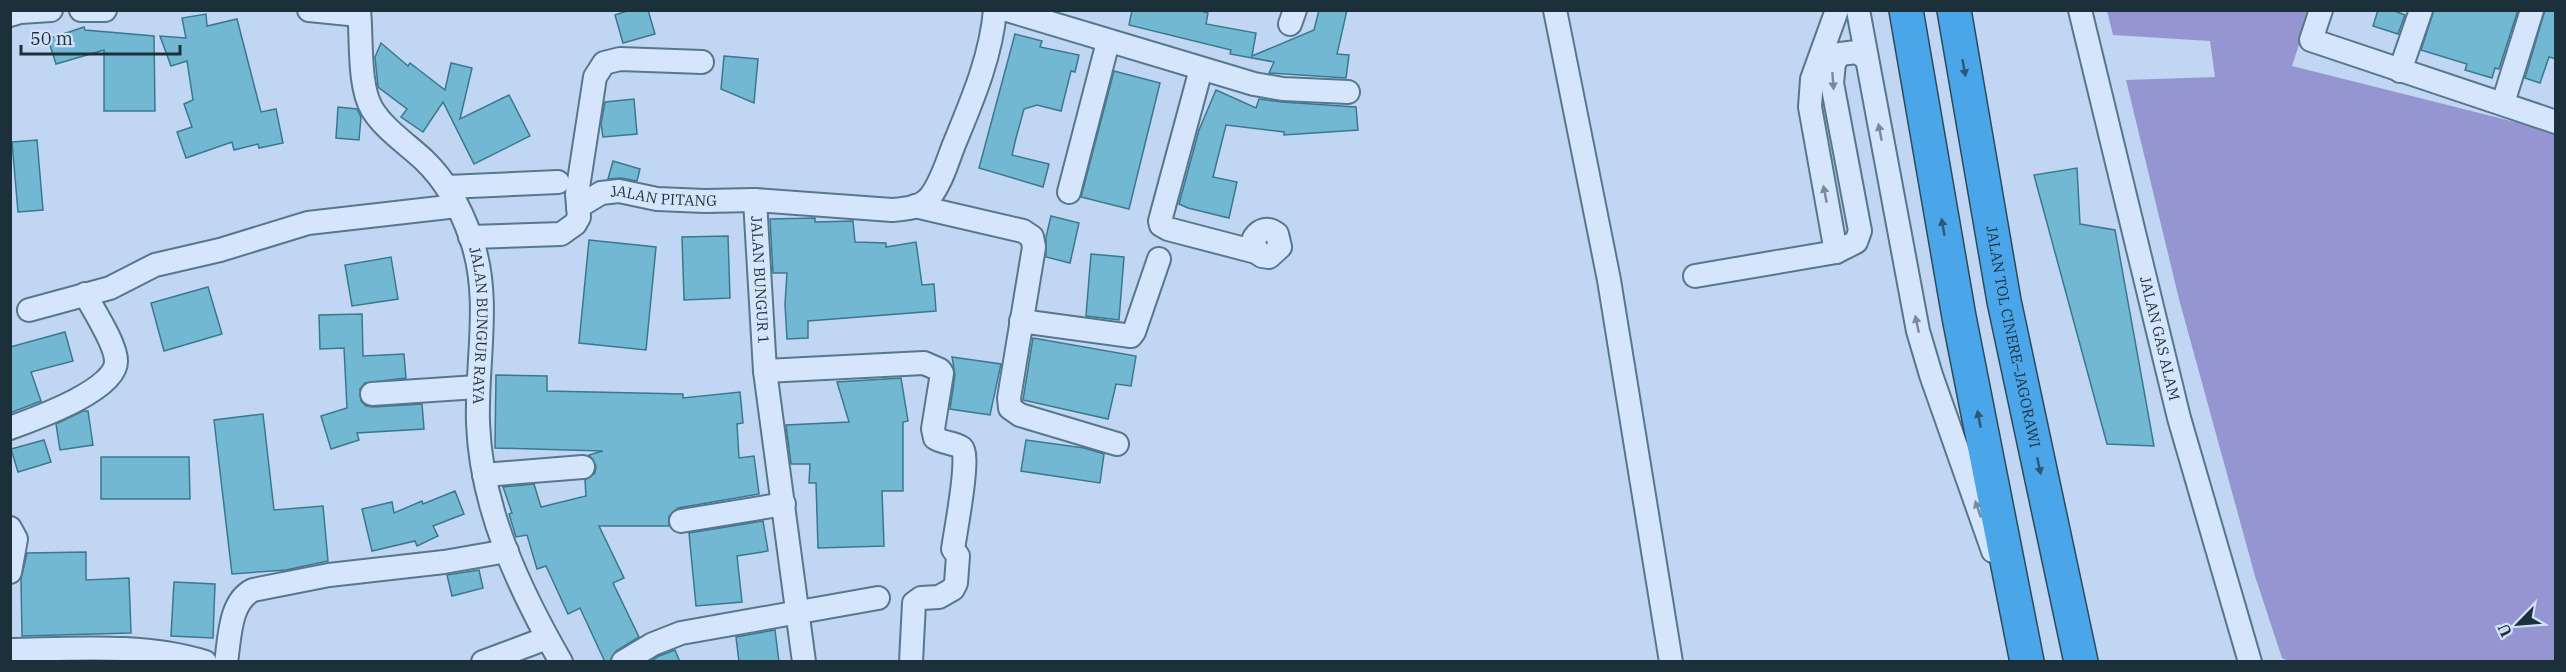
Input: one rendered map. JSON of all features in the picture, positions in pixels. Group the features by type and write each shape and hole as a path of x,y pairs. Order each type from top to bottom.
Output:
{"highway":[{"path":"1906,10 1959,317 2027,662"},
{"name":"JALAN TOL CINERE–JAGORAWI","path":"1954,10 2004,301 2081,662"}],"street":[{"path":"16,14 51,10"},
{"path":"81,10 105,10"},
{"path":"309,10 359,13"},
{"path":"915,206 930,197 944,169 985,63 995,10"},
{"path":"1007,10 1108,42 1273,88 1348,92"},
{"path":"1555,10 1614,303 1671,662"},
{"path":"1695,276 1836,252 1811,117 1812,80 1833,49 1837,10"},
{"path":"1858,10 1918,331 1931,375 2018,623"},
{"name":"JALAN GAS ALAM","path":"2080,10 2184,438 2250,662"},
{"path":"2321,10 2311,40 2556,122"},
{"path":"2400,71 2421,10"},
{"path":"2503,103 2532,10"},
{"name":"JALAN BUNGUR RAYA","path":"359,13 366,89 373,110 437,174 452,196 470,237 481,285 482,334 477,387 480,452 484,475 518,581 561,662"},
{"path":"1069,192 1108,42"},
{"path":"1833,49 1857,52 1866,58"},
{"path":"470,237 561,234 574,224 579,217 577,194 595,77 604,63 620,59 702,62"},
{"path":"1201,69 1160,221 1161,225 1168,229 1256,252"},
{"path":"29,310 110,288 155,265 220,250 308,223 452,196 558,182"},
{"name":"JALAN PITANG","path":"578,207 595,196 609,191 657,199 755,201"},
{"name":"JALAN BUNGUR 1","path":"804,662 765,371 755,201 892,210 915,206 1023,231 1032,237 1034,247 1021,321"},
{"path":"1117,444 1013,412 1009,398 1021,321 1131,336 1159,259"},
{"path":"10,428 96,390 113,375 116,358 85,294"},
{"path":"765,371 924,363 940,370 942,374 933,429 935,438 960,447 964,453 963,485 953,549 958,556 956,583 951,592 939,597 921,598 914,603 910,662"},
{"path":"372,394 477,387"},
{"path":"484,475 583,467"},
{"path":"681,517 783,500"},
{"path":"10,528 16,542 10,572"},
{"path":"226,662 236,608 243,597 253,590 329,575 444,562 507,550"},
{"path":"624,662 667,638 681,633 878,598"},
{"path":"483,662 547,638"},
{"path":"10,650 63,648 138,651 172,654 205,662"}],"shaded area":[{"path":"2107,11 2310,11 2292,66 2555,132 2555,661 2291,662 2282,658 2255,576 2179,299 2126,80 2215,77 2210,41 2113,35"}],"building":[{"path":"630,10 648,10 655,34 623,43 615,15"},
{"path":"1132,10 1198,10 1208,13 1206,24 1256,33 1252,56 1314,30 1319,10 1347,10 1337,54 1349,55 1346,78 1269,73 1274,62 1230,54 1231,50 1129,25"},
{"path":"2378,10 2392,10 2405,15 2398,34 2373,26"},
{"path":"2434,10 2518,10 2499,69 2495,68 2492,78 2465,70 2467,64 2421,50"},
{"path":"2545,10 2556,10 2556,59 2549,57 2540,83 2525,78"},
{"path":"206,14 207,26 237,19 261,112 276,109 283,143 259,148 258,144 234,150 232,142 186,158 177,132 192,127 184,104 193,100 187,61 171,66 160,36 186,38 182,18"},
{"path":"84,27 85,30 154,36 155,111 104,111 104,50 56,64 48,39"},
{"path":"1015,34 1042,41 1040,47 1079,55 1075,72 1071,71 1061,111 1037,105 1024,109 1016,138 1012,155 1049,164 1043,187 979,168"},
{"path":"381,43 408,66 410,63 445,90 451,63 472,68 460,119 509,95 530,136 474,164 443,102 423,132 401,117 407,109 378,87 375,57"},
{"path":"724,56 758,59 754,103 721,89"},
{"path":"1114,71 1160,83 1129,209 1081,197"},
{"path":"1216,90 1256,108 1259,99 1356,107 1358,130 1284,135 1284,132 1226,125 1213,177 1237,182 1229,218 1188,208 1179,204 1199,130"},
{"path":"634,99 637,134 603,137 601,124 605,102"},
{"path":"338,107 357,109 361,117 359,140 336,138"},
{"path":"37,140 43,210 18,212 12,142"},
{"path":"613,161 640,169 637,181 621,178 608,179"},
{"path":"2077,168 2080,224 2115,230 2154,446 2107,444 2034,175"},
{"path":"1051,216 1079,223 1070,263 1046,257 1046,237"},
{"path":"815,218 815,222 853,221 855,242 886,243 886,247 916,242 922,285 934,284 936,311 808,321 808,338 787,339 785,304 787,273 773,273 770,219"},
{"path":"728,236 730,298 684,300 682,237"},
{"path":"589,240 656,247 646,350 579,343"},
{"path":"1091,254 1124,257 1119,320 1086,316"},
{"path":"391,257 398,299 352,306 345,265"},
{"path":"208,287 222,334 164,351 151,303"},
{"path":"362,314 363,356 404,354 406,378 365,383 360,389 361,401 366,406 373,407 422,404 424,429 357,433 359,440 331,449 321,416 347,408 344,348 320,349 319,315"},
{"path":"65,332 73,361 31,372 41,401 10,413 10,347"},
{"path":"1033,338 1136,356 1131,386 1116,384 1108,419 1023,400"},
{"path":"952,357 1001,364 990,415 950,409 955,375"},
{"path":"496,375 547,376 547,391 683,394 683,398 740,392 743,423 737,424 739,458 754,456 759,494 678,508 669,516 669,526 599,526 624,578 613,583 639,637 616,651 610,662 605,662 580,608 568,614 546,566 537,569 527,535 516,537 509,514 512,513 503,487 534,484 541,507 586,496 585,480 595,473 596,466 589,455 603,451 495,448"},
{"path":"901,378 908,421 903,422 903,491 882,491 884,546 818,548 816,483 809,483 810,464 791,464 786,425 849,422 837,382"},
{"path":"83,411 88,411 93,445 60,450 56,424"},
{"path":"263,414 274,510 323,506 328,561 286,570 232,574 214,420"},
{"path":"44,440 51,462 18,472 11,449"},
{"path":"1026,440 1084,448 1104,454 1100,483 1021,471"},
{"path":"101,457 189,457 190,499 101,499"},
{"path":"455,491 464,514 433,526 438,536 417,546 415,541 372,551 362,509 392,502 394,513"},
{"path":"763,521 768,551 737,556 742,602 696,606 689,533"},
{"path":"86,552 86,580 129,578 131,633 22,636 21,579 27,553"},
{"path":"479,570 483,588 452,596 447,575"},
{"path":"174,582 215,584 213,638 171,636"},
{"path":"775,630 779,662 739,662 736,637"},
{"path":"675,650 680,662 650,662 659,656"}]}
